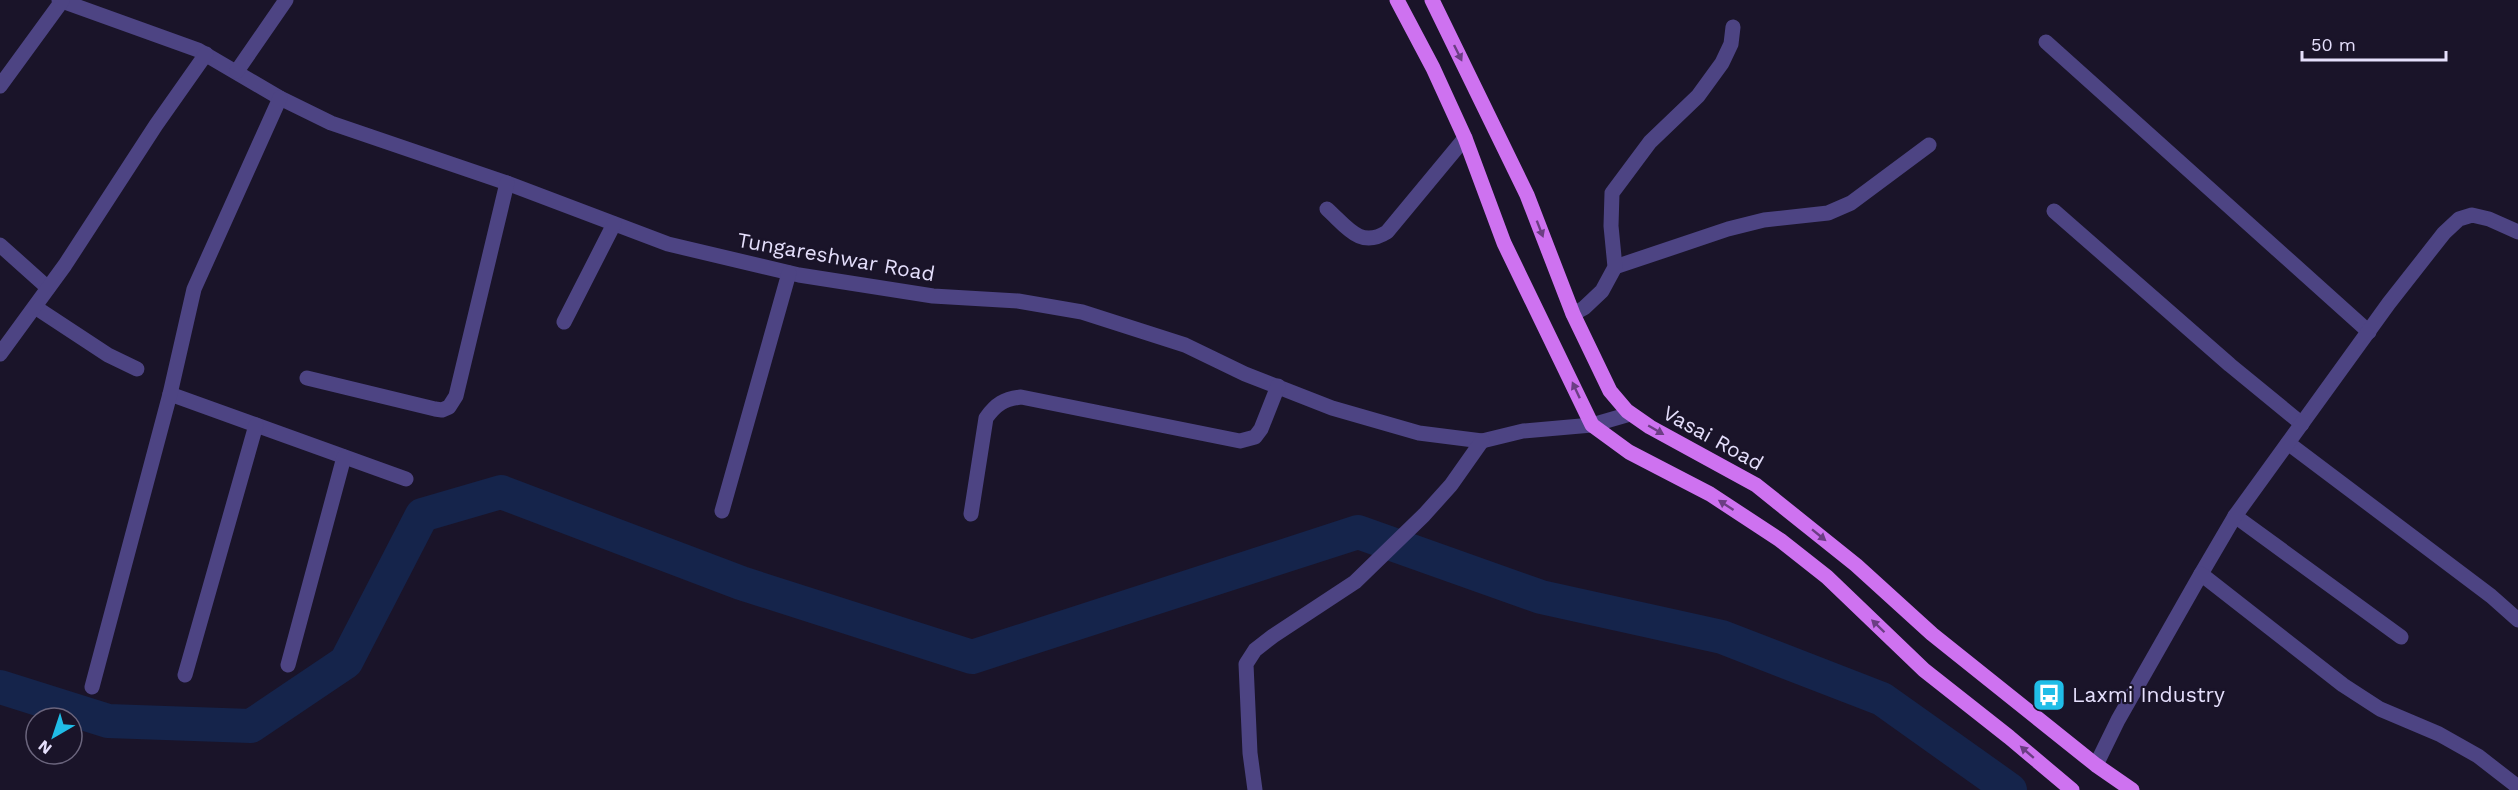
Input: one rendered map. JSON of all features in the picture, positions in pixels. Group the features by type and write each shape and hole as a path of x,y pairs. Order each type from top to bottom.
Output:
{"main road":[{"path":"1397,0 1433,68 1465,138 1504,243 1592,425 1629,452 1710,495 1780,540 1827,577 1924,670 2072,790"},
{"name":"Vasai Road","path":"1432,0 1527,195 1573,314 1610,391 1630,414 1756,484 1856,565 1932,634 2096,765 2132,790"}],"street":[{"path":"237,71 286,0"},
{"path":"0,86 60,1"},
{"name":"Tungareshwar Road","path":"60,1 206,54 280,98 331,123 507,183 668,244 789,273 933,296 1018,301 1082,312 1185,345 1278,387 1332,408 1419,433 1482,441 1523,431 1592,425 1630,414"},
{"path":"1573,314 1584,308 1602,291 1615,267 1611,226 1612,193 1650,142 1698,96 1722,63 1731,44 1733,27"},
{"path":"2046,42 2369,332"},
{"path":"0,354 35,307 206,54"},
{"path":"92,687 170,394 194,289 280,98"},
{"path":"1327,209 1356,235 1366,240 1376,238 1387,232 1465,138"},
{"path":"1615,267 1728,229 1764,220 1828,213 1851,203 1929,145"},
{"path":"307,378 435,409 442,410 449,407 456,396 470,344 507,183"},
{"path":"2054,210 2230,365 2302,424"},
{"path":"2096,765 2118,720 2235,516 2389,303 2444,232 2459,219 2472,215 2489,219 2518,232"},
{"path":"564,322 614,224"},
{"path":"0,245 48,288"},
{"path":"722,511 789,273"},
{"path":"35,307 108,355 137,369"},
{"path":"970,514 986,418 994,406 1006,399 1021,397 1240,441 1255,437 1261,429 1278,387"},
{"path":"170,394 406,479"},
{"path":"185,675 256,425"},
{"path":"1255,790 1250,753 1246,663 1255,650 1273,636 1354,582 1424,515 1451,484 1482,441"},
{"path":"2288,443 2481,589 2518,620"},
{"path":"288,666 344,457"},
{"path":"2235,516 2401,637"},
{"path":"2201,574 2343,685 2380,708 2439,734 2478,756 2518,787"}],"waterway":[{"path":"0,687 108,721 251,726 346,662 422,515 501,492 741,583 972,657 1358,532 1541,597 1722,637 1882,699 2010,790"}],"place":[{"name":"Laxmi Industry","path":"2049,695"}]}
